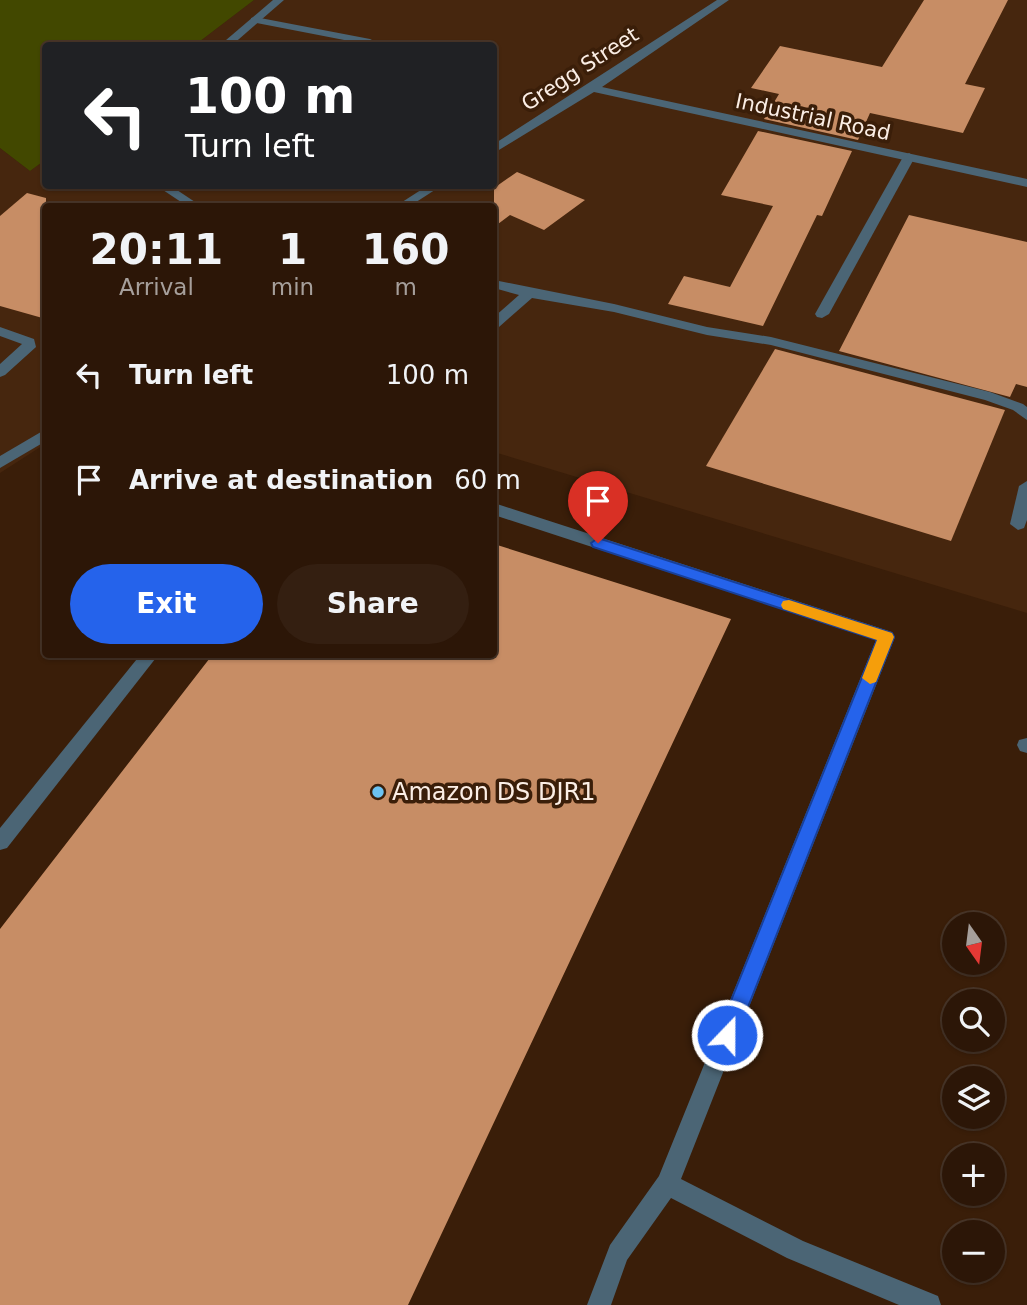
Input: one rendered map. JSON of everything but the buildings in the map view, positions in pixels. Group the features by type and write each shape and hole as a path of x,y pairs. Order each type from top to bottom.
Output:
{"street":[{"path":"229,42 279,0"},
{"name":"Gregg Street","path":"497,147 724,0"},
{"path":"255,20 370,42"},
{"name":"Industrial Road","path":"592,88 1027,183"},
{"path":"822,314 909,158"},
{"path":"168,189 190,203"},
{"path":"407,203 430,189"},
{"path":"497,285 614,308 707,331 771,341 990,397 1018,407 1027,415"},
{"path":"497,321 529,293"},
{"path":"0,331 29,342 29,347 0,372"},
{"path":"0,463 42,440"},
{"path":"1018,524 1027,486"},
{"path":"497,510 886,637 667,1184 618,1253 599,1305"},
{"path":"0,842 148,658"},
{"path":"667,1184 795,1250 929,1305"}],"shaded area":[{"path":"254,0 1027,0 1027,613 497,453 497,203 42,203 42,446 0,473 0,148 30,171 42,162 42,189 497,189 497,42 199,42"}],"green space":[{"path":"0,0 254,0 199,42 42,42 42,162 30,171 0,148"}],"slow traffic":[{"path":"789,605 886,637 870,678"}],"place":[{"name":"Amazon DS DJR1","path":"378,792"}],"route":[{"path":"598,543 886,637 727,1035"}]}
